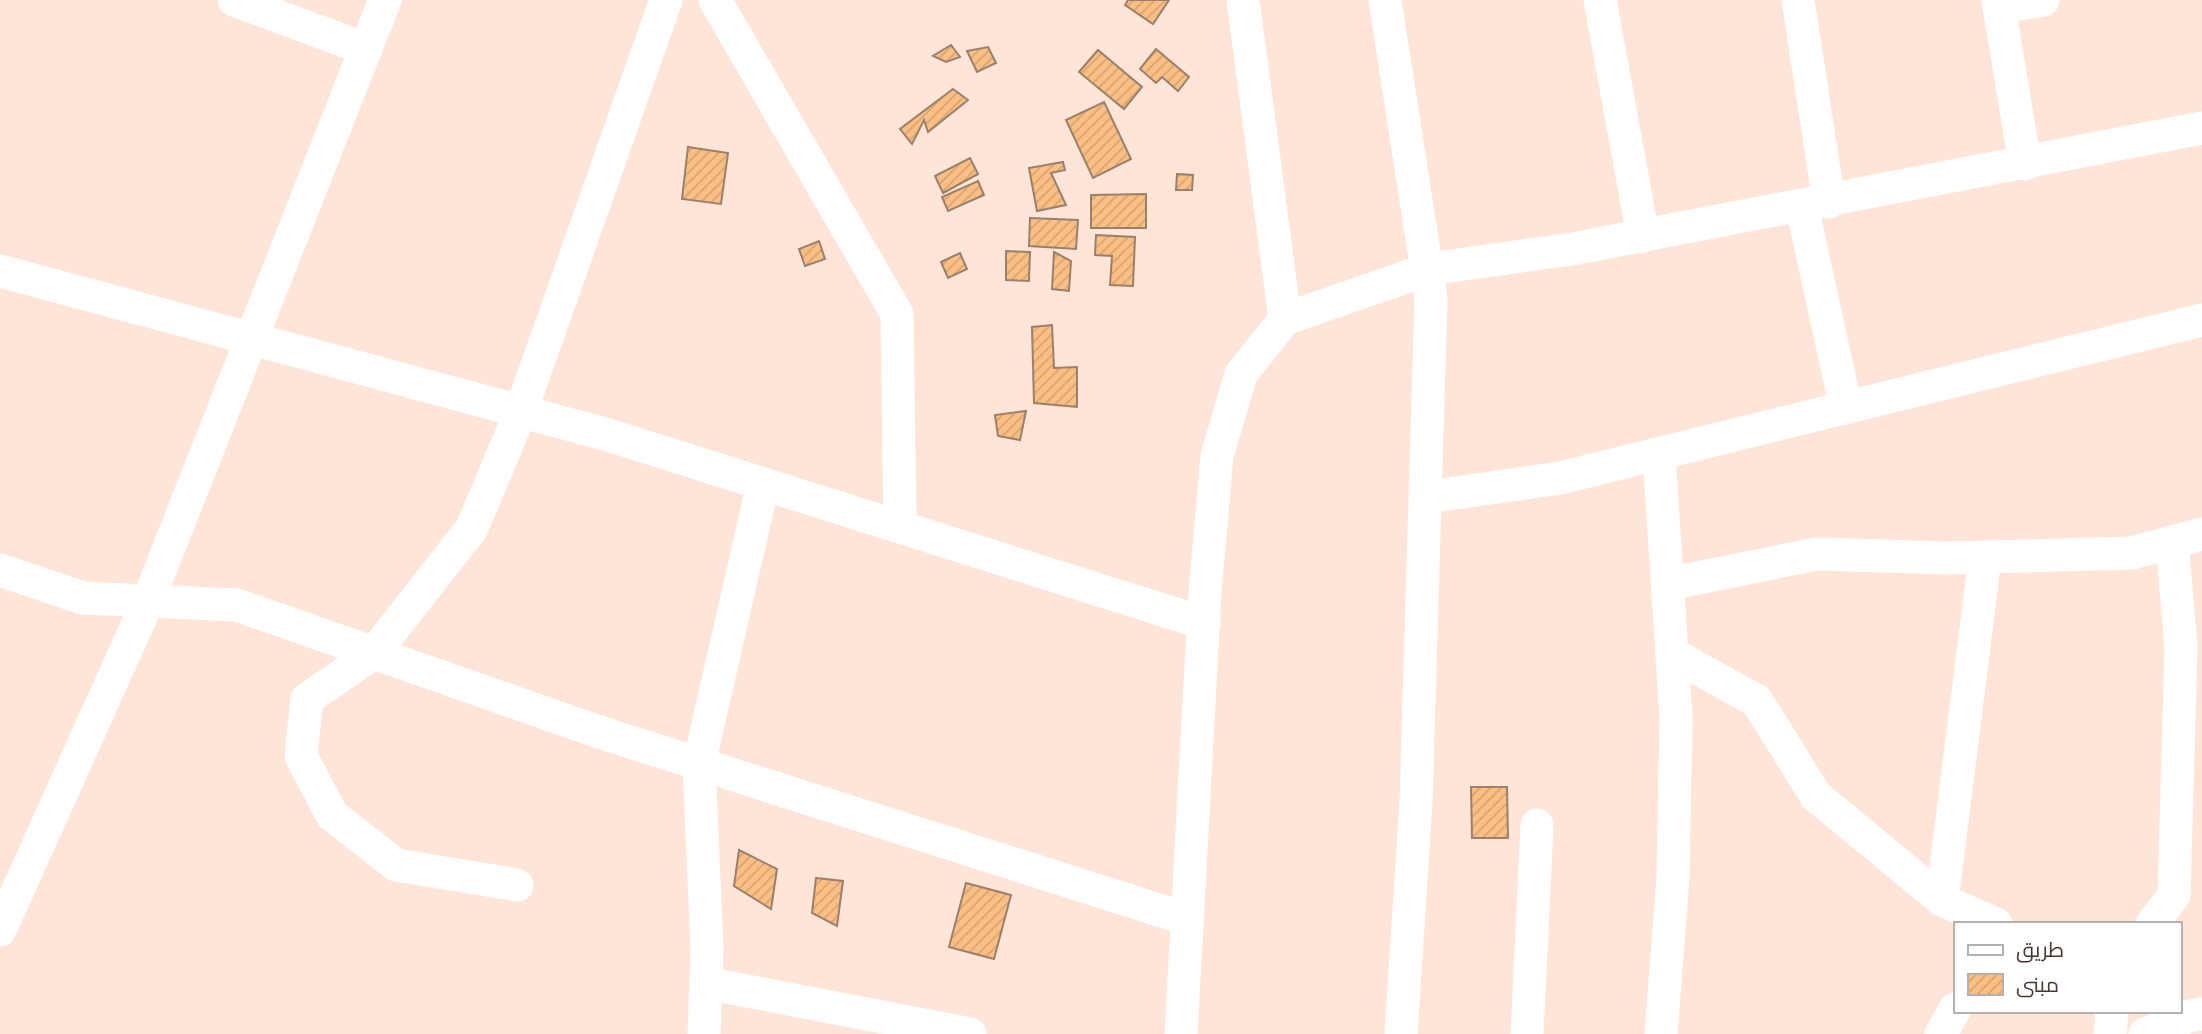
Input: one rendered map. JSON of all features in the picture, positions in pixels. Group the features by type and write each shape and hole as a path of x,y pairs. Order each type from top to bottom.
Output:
{"street":[{"path":"234,0 366,49"},
{"path":"0,930 148,601 385,0"},
{"path":"517,885 396,865 332,815 301,756 307,699 374,653 472,528 521,411 666,0"},
{"path":"715,0 897,314 900,527"},
{"path":"1243,0 1285,319"},
{"path":"1385,0 1429,269 1427,497 1416,802 1401,1034"},
{"path":"1600,0 1643,236"},
{"path":"1798,0 1815,204 1846,408"},
{"path":"2025,164 1999,3 2043,0"},
{"path":"1181,1034 1204,623 1217,456 1241,374 1285,319 1429,269 1643,236 2202,128"},
{"path":"0,271 521,411 1204,623"},
{"path":"1427,497 1560,478 2202,320"},
{"path":"1659,454 1676,718 1673,877 1661,1034"},
{"path":"704,1034 706,983 699,764 763,484"},
{"path":"1668,583 1816,554 1985,557 2132,553 2187,538 2174,895 2154,922"},
{"path":"1942,900 1985,557"},
{"path":"0,570 83,598 237,605 699,764 1188,919"},
{"path":"1672,654 1756,701 1816,796 1942,900 1992,922"},
{"path":"1527,1034 1537,825"},
{"path":"706,983 971,1034"},
{"path":"1941,1034 1954,1011"},
{"path":"2110,1034 2112,1013"},
{"path":"2145,1034 2202,1014"}],"building":[{"path":"1128,0 1169,0 1153,24 1125,5"},
{"path":"951,45 960,57 946,62 933,56"},
{"path":"988,47 996,63 977,72 967,51"},
{"path":"1156,49 1189,77 1178,91 1162,77 1156,83 1140,69"},
{"path":"1098,50 1142,87 1124,109 1079,72"},
{"path":"953,89 968,100 928,132 924,120 912,144 900,129"},
{"path":"1104,102 1131,159 1093,178 1066,120"},
{"path":"688,147 728,153 721,204 682,199"},
{"path":"970,158 978,174 943,193 935,176"},
{"path":"1063,162 1065,170 1051,173 1066,205 1037,211 1029,168"},
{"path":"1177,174 1193,175 1192,190 1176,190"},
{"path":"978,181 984,195 948,211 942,197"},
{"path":"1146,194 1146,228 1091,228 1091,195"},
{"path":"1030,218 1078,220 1076,249 1029,246"},
{"path":"1096,235 1135,237 1133,286 1110,285 1112,256 1095,255"},
{"path":"819,241 825,259 805,266 799,249"},
{"path":"1006,251 1030,252 1029,281 1006,280"},
{"path":"1054,252 1071,261 1069,291 1052,289"},
{"path":"960,253 967,269 948,278 941,262"},
{"path":"1052,325 1054,368 1077,367 1077,407 1034,403 1032,327"},
{"path":"1026,411 1020,440 998,436 995,415"},
{"path":"1471,787 1507,787 1508,838 1472,838"},
{"path":"739,850 777,869 771,909 734,886"},
{"path":"816,878 843,881 837,926 812,913"},
{"path":"966,883 1011,895 994,959 949,947"}]}
